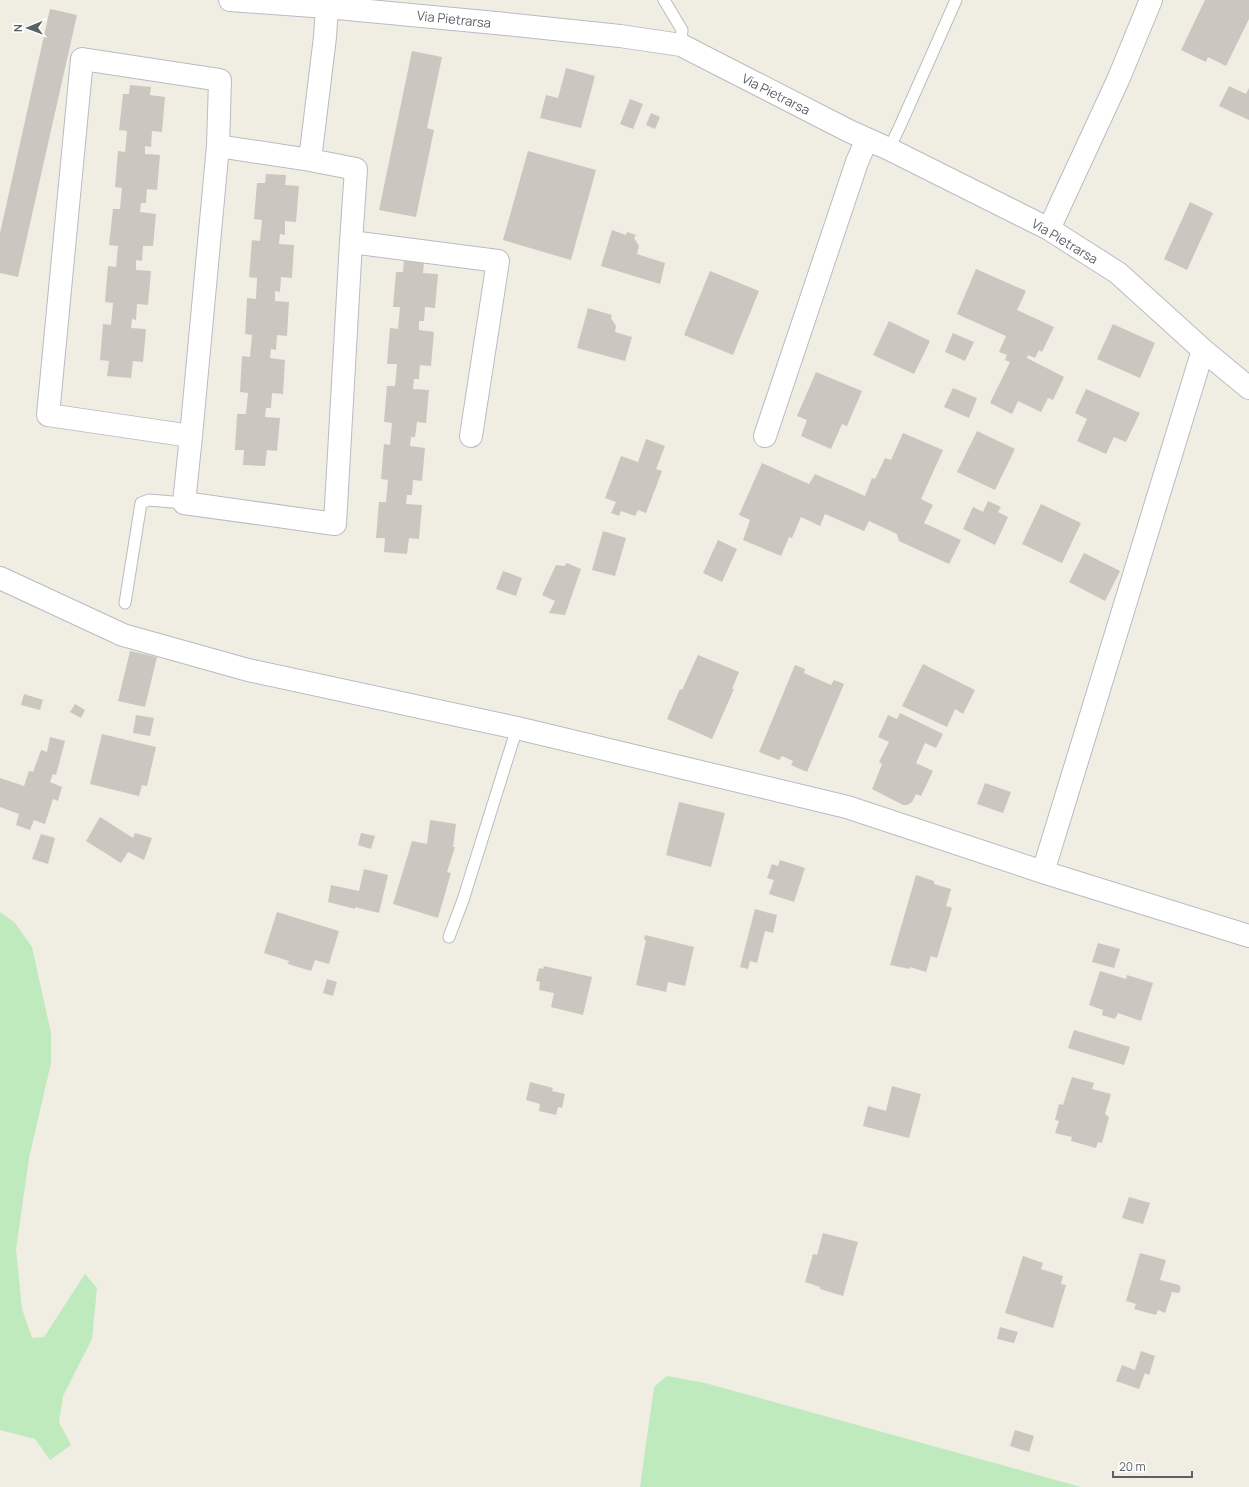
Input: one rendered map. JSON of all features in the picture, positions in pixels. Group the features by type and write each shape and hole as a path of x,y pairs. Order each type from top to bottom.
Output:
{"street":[{"name":"Via Pietrarsa","path":"230,0 327,7 551,29 681,45 1049,229 1118,273 1203,350 1249,388"},
{"path":"1049,229 1118,80 1151,0"},
{"path":"310,160 325,36 327,7"},
{"path":"192,436 48,415 82,60 220,80 218,146 192,436 184,503 335,524 356,169 310,160 218,146"},
{"path":"765,436 857,162 867,139"},
{"path":"351,242 498,261 471,436"},
{"path":"1043,872 1203,350"},
{"path":"0,578 123,635 248,670 517,728 847,807 1043,872 1249,936"}],"lane":[{"path":"664,0 682,30 681,45"},
{"path":"889,149 956,0"},
{"path":"125,602 141,503 150,500 184,503"},
{"path":"449,937 463,900 517,728"}],"green space":[{"path":"0,912 15,923 32,947 51,1033 51,1063 29,1158 16,1249 22,1309 32,1338 44,1337 85,1274 97,1288 92,1339 63,1396 59,1422 71,1445 50,1460 35,1439 0,1430"},
{"path":"667,1376 705,1383 1081,1487 640,1487 654,1387"}],"building":[{"path":"1205,0 1249,0 1249,19 1226,66 1208,57 1206,62 1181,50"},
{"path":"50,9 77,15 18,277 0,273 0,233"},
{"path":"412,51 442,57 427,128 434,130 416,217 379,210"},
{"path":"566,68 595,76 581,128 540,118 546,95 558,98"},
{"path":"130,85 151,87 150,95 165,97 162,132 152,131 151,147 145,146 145,154 160,155 157,190 147,189 146,203 141,203 140,212 156,214 153,246 143,246 142,261 136,260 136,270 151,271 148,305 137,304 136,320 132,319 131,328 146,329 143,362 133,361 131,378 107,376 109,361 100,360 103,324 111,325 113,303 105,302 108,266 116,267 118,246 109,245 113,209 120,209 122,188 115,187 118,151 125,152 127,131 119,130 123,94 129,94"},
{"path":"1229,86 1246,94 1249,88 1249,120 1219,106"},
{"path":"630,99 643,104 633,129 620,124"},
{"path":"651,113 660,117 655,129 646,125"},
{"path":"528,151 596,170 571,260 503,240"},
{"path":"266,174 286,175 285,185 299,186 296,222 285,221 285,235 280,234 279,244 294,245 292,278 281,277 280,292 275,291 275,301 289,302 287,336 277,335 276,350 271,349 270,358 285,360 283,394 272,393 271,408 266,408 265,417 280,418 277,451 267,450 265,466 243,465 244,450 235,450 237,414 246,414 248,393 240,392 242,356 250,357 252,335 245,334 247,298 256,299 257,278 249,277 252,240 260,241 262,220 254,219 257,183 265,183"},
{"path":"1190,202 1213,213 1187,270 1164,259"},
{"path":"612,230 626,235 627,232 636,235 634,238 639,246 637,254 665,263 660,284 601,266"},
{"path":"404,261 424,263 423,273 438,274 435,308 425,307 424,321 419,321 419,330 434,332 431,366 420,365 419,379 414,379 413,389 429,390 426,423 417,422 415,437 411,437 410,446 425,448 422,481 413,480 412,495 407,495 406,504 422,505 419,539 409,538 407,554 384,552 385,538 376,538 379,502 386,502 388,480 381,479 384,444 390,445 392,423 384,422 387,386 395,386 397,364 387,364 390,328 398,329 400,307 393,307 396,272 403,272"},
{"path":"976,269 1026,291 1017,310 1054,327 1042,352 1039,350 1035,358 1028,355 1027,358 1064,377 1053,400 1048,398 1041,412 1018,401 1012,414 990,403 1010,362 1005,360 1007,355 999,352 1006,336 957,314"},
{"path":"710,271 759,291 733,355 684,335"},
{"path":"588,308 612,315 611,318 616,326 615,332 632,337 625,361 577,348"},
{"path":"889,321 930,341 914,374 873,355"},
{"path":"1113,324 1155,343 1140,378 1097,359"},
{"path":"953,333 974,342 965,361 945,352"},
{"path":"816,372 862,391 847,426 842,424 831,449 801,436 807,420 797,416"},
{"path":"953,388 977,398 969,418 944,407"},
{"path":"1086,389 1140,413 1126,442 1114,437 1106,454 1077,441 1087,419 1075,413"},
{"path":"977,431 1015,449 995,490 957,472"},
{"path":"903,433 943,450 921,499 933,505 924,523 961,540 949,564 899,541 897,534 869,521 864,531 825,514 820,526 801,517 792,538 789,537 781,556 743,540 750,520 739,515 762,463 809,484 815,474 865,496 872,478 875,479 885,458 891,460"},
{"path":"646,439 665,446 656,469 662,471 646,513 638,510 635,516 621,511 619,516 611,513 616,502 605,498 621,456 638,462"},
{"path":"988,501 1001,507 998,512 1008,517 995,545 963,529 973,507 983,512"},
{"path":"1041,504 1081,523 1062,563 1022,544"},
{"path":"603,531 626,538 615,576 592,570"},
{"path":"718,540 737,549 722,582 703,573"},
{"path":"1084,553 1120,571 1105,601 1069,582"},
{"path":"567,563 581,569 565,615 549,613 555,601 542,595 556,565 564,566"},
{"path":"503,571 522,578 516,596 496,589"},
{"path":"130,651 157,657 145,707 118,701"},
{"path":"698,655 739,672 732,689 734,689 712,739 667,719 680,689 682,690"},
{"path":"923,664 975,690 963,714 955,709 947,727 902,706"},
{"path":"795,665 805,669 804,673 831,685 834,680 844,684 807,772 791,765 793,761 782,756 779,760 759,752"},
{"path":"24,694 43,700 40,710 21,705"},
{"path":"75,704 85,710 81,718 70,712"},
{"path":"900,713 943,734 936,748 925,743 916,763 933,771 921,796 916,794 912,802 907,805 903,805 872,789 882,764 879,762 889,742 878,737 888,715 897,719"},
{"path":"136,715 154,718 150,736 133,733"},
{"path":"102,734 156,747 147,786 142,785 139,796 90,784"},
{"path":"50,737 65,741 56,775 53,774 50,782 62,787 58,801 53,799 45,824 34,820 30,830 16,825 19,814 0,807 0,778 24,786 29,771 33,772 41,750 47,752"},
{"path":"985,783 1011,792 1003,813 977,804"},
{"path":"679,802 725,813 711,867 666,855"},
{"path":"100,817 133,838 135,833 152,838 144,860 128,852 121,863 86,841"},
{"path":"430,820 456,824 453,847 455,847 447,872 451,873 438,918 393,904 412,841 427,844"},
{"path":"361,833 375,836 371,849 358,845"},
{"path":"41,834 55,838 48,864 32,859"},
{"path":"780,860 805,868 794,902 769,894 774,880 767,878 772,864 778,866"},
{"path":"364,869 388,875 379,913 328,902 331,885 359,891"},
{"path":"916,875 934,881 934,884 951,889 946,906 952,908 937,958 931,956 926,972 910,967 910,969 890,965"},
{"path":"755,909 777,915 773,933 765,931 757,963 750,961 748,969 740,967"},
{"path":"277,912 339,931 329,964 315,960 311,971 288,964 289,961 264,953"},
{"path":"645,935 694,947 685,986 668,982 666,992 636,985 646,940 644,940"},
{"path":"1098,943 1120,949 1114,968 1092,962"},
{"path":"544,966 592,977 583,1015 551,1007 554,993 539,990 540,982 536,981 539,968 543,969"},
{"path":"1100,971 1126,979 1127,975 1153,983 1141,1021 1118,1013 1115,1019 1102,1015 1103,1010 1089,1005"},
{"path":"327,979 337,982 333,996 323,993"},
{"path":"1074,1030 1130,1047 1124,1065 1068,1048"},
{"path":"1072,1077 1094,1083 1092,1089 1111,1094 1105,1114 1109,1117 1102,1143 1098,1142 1096,1148 1071,1141 1072,1137 1055,1133 1059,1121 1055,1120 1059,1104 1063,1105"},
{"path":"530,1082 553,1088 552,1091 565,1094 562,1108 558,1107 556,1115 539,1111 540,1104 526,1100"},
{"path":"892,1086 921,1094 909,1138 863,1126 868,1106 886,1111"},
{"path":"1129,1197 1150,1203 1143,1224 1122,1218"},
{"path":"823,1233 858,1242 843,1296 820,1289 820,1287 805,1282 813,1254 817,1255"},
{"path":"1140,1253 1166,1260 1160,1280 1179,1285 1181,1288 1179,1293 1172,1292 1165,1313 1158,1310 1156,1315 1134,1309 1136,1304 1126,1301"},
{"path":"1023,1256 1043,1263 1041,1269 1063,1276 1061,1284 1066,1285 1053,1328 1005,1313"},
{"path":"1000,1327 1018,1332 1014,1343 997,1339"},
{"path":"1141,1351 1155,1356 1149,1375 1145,1373 1139,1389 1116,1381 1122,1365 1135,1370"},
{"path":"1015,1430 1034,1436 1029,1452 1010,1446"}]}
